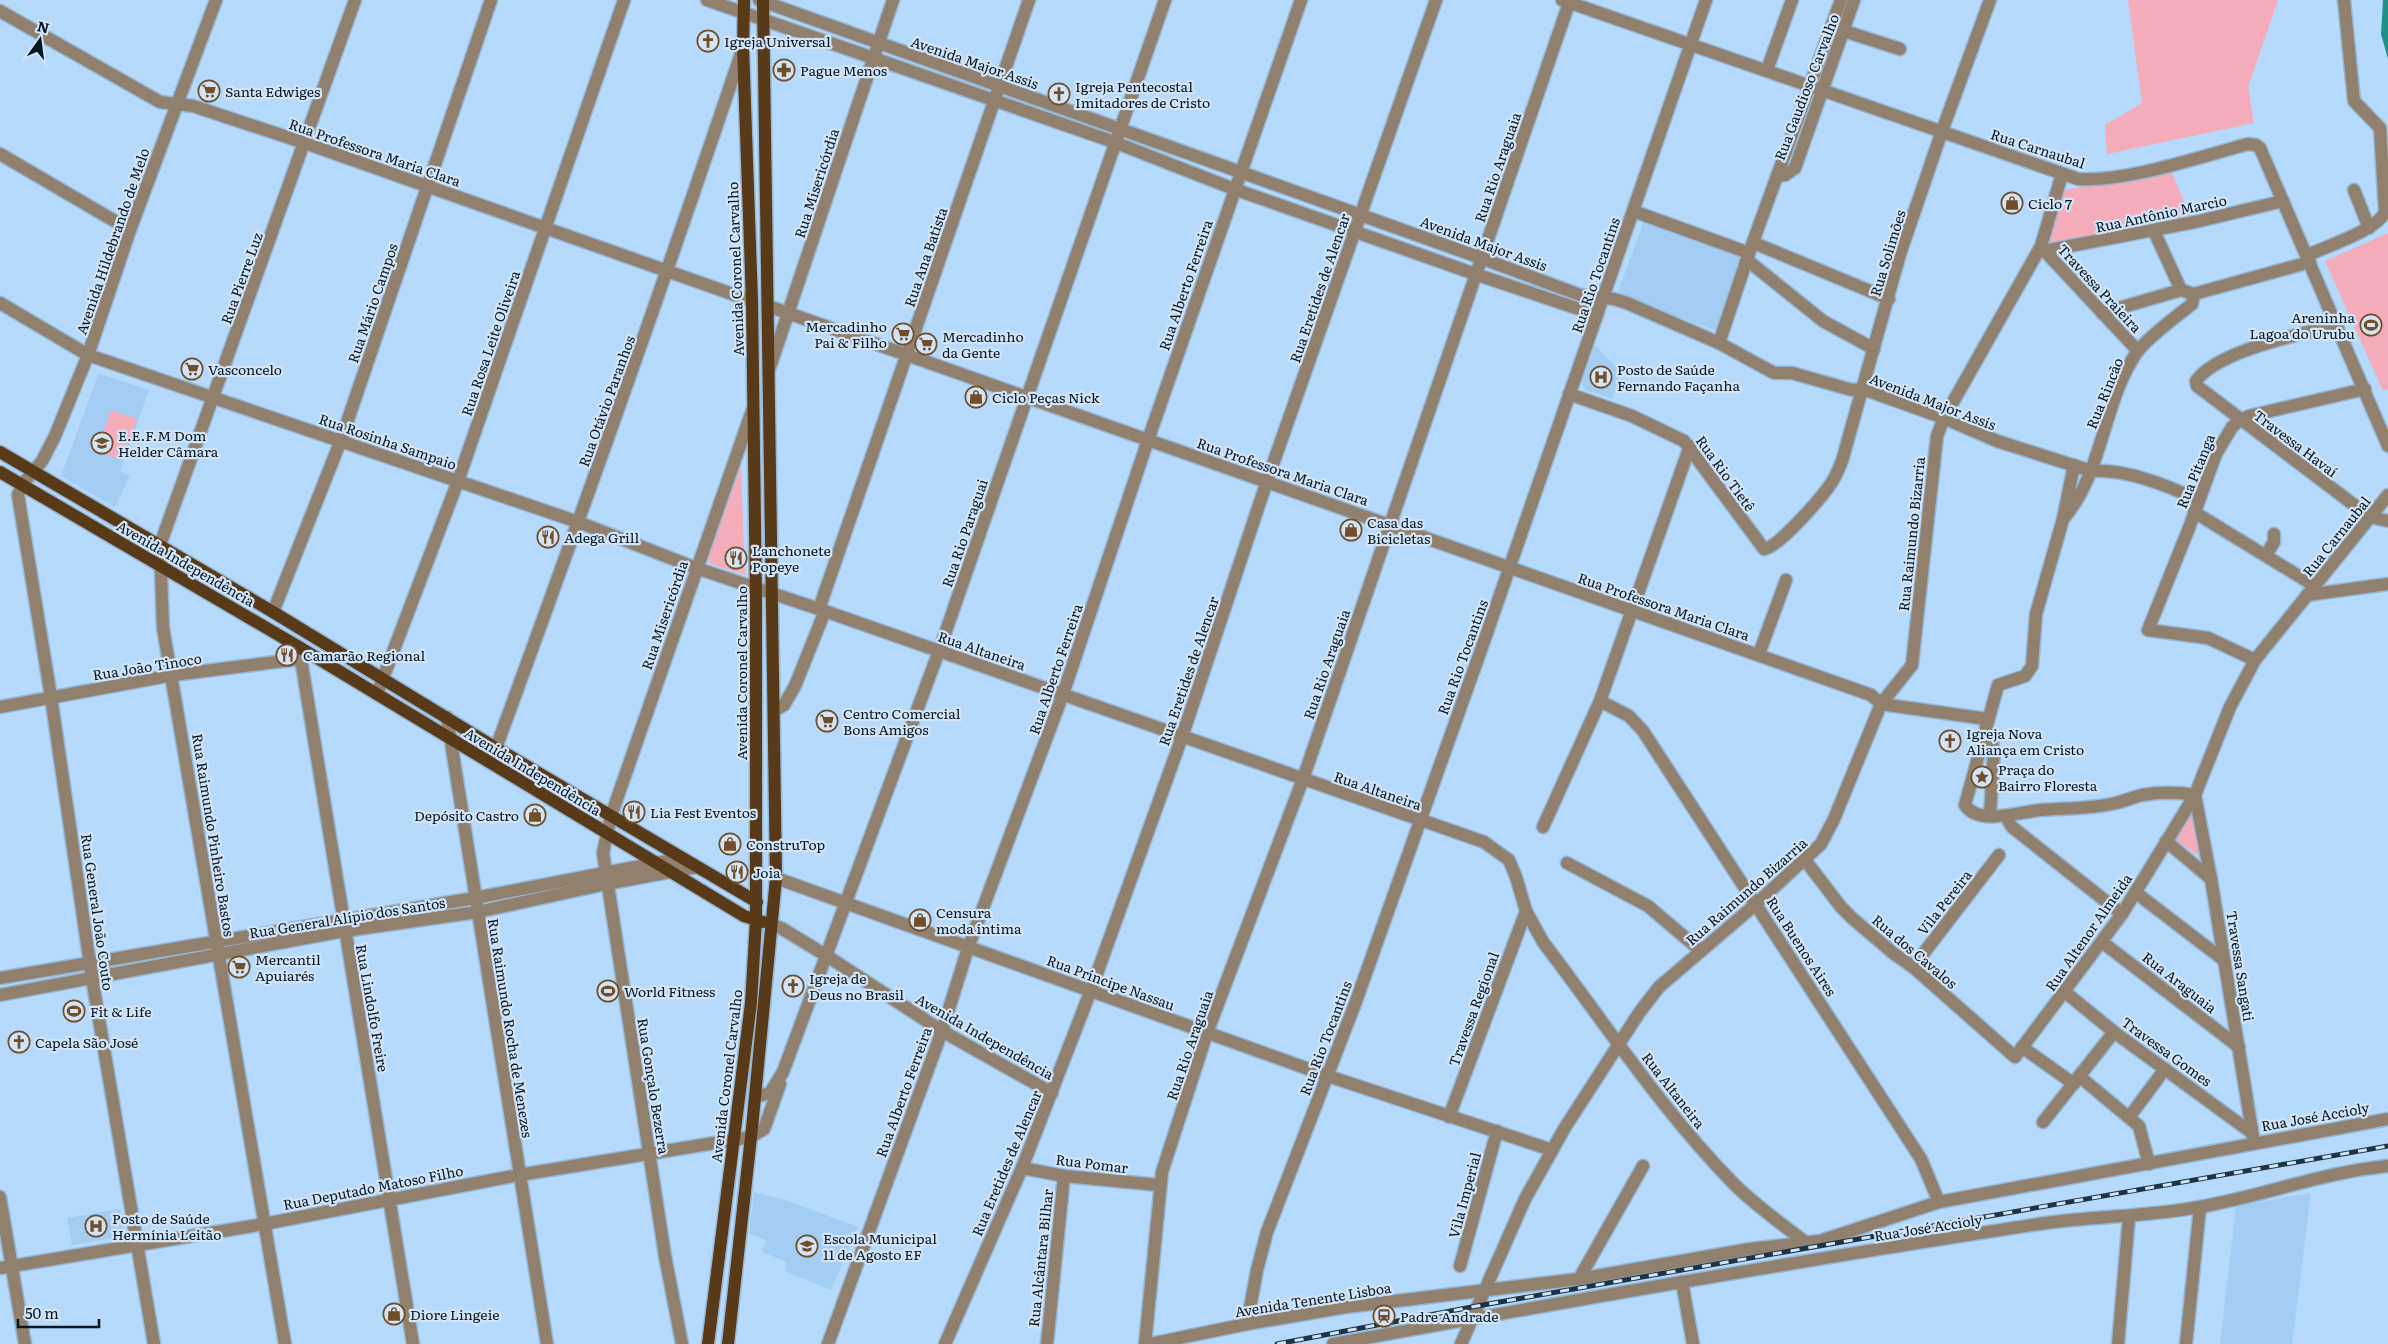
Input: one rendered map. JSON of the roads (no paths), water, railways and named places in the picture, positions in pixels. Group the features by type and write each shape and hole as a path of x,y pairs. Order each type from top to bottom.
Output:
{"main road":[{"path":"728,1344 752,1137 776,878 764,20 762,0"},
{"name":"Avenida Coronel Carvalho","path":"708,1344 751,1003 756,920 752,300 743,48 744,6"},
{"name":"Avenida Independência","path":"0,452 273,612 496,748 756,902"},
{"name":"Avenida Independência","path":"0,472 160,566 300,653 377,694 744,916 773,925"}],"street":[{"name":"Avenida Hildebrando de Melo","path":"22,484 34,471 54,436 88,355 130,230 216,0"},
{"name":"Rua Pierre Luz","path":"160,566 160,546 355,0"},
{"name":"Rua Mário Campos","path":"273,612 341,440 491,0"},
{"name":"Rua Rosa Leite Oliveira","path":"377,694 458,481 624,0"},
{"name":"Avenida Major Assis","path":"707,0 744,6 764,20 1114,142 1234,189 1597,315"},
{"name":"Avenida Major Assis","path":"762,0 878,44 1120,128 1580,295 1627,303 1719,343 1774,373 1792,373 1852,390 1863,390 1944,418 1997,441 2091,471 2105,471 2132,476 2199,500"},
{"name":"Rua Misericórdia","path":"768,374 893,0"},
{"name":"Rua Ana Batista","path":"775,710 784,704 796,686 1029,0"},
{"name":"Rua Rio Paraguai","path":"752,1137 764,1129 778,1093 783,1072 847,904 939,651 1114,142 1165,0"},
{"name":"Rua Alberto Ferreira","path":"828,1344 942,1031 968,948 1063,694 1240,171 1301,0"},
{"name":"Rua Eretides de Alencar","path":"945,1344 1022,1168 1091,990 1182,737 1354,231 1436,0"},
{"name":"Rua Rio Tocantins","path":"1247,1324 1257,1270 1267,1232 1328,1076 1510,569 1706,0"},
{"path":"1767,70 1792,0"},
{"name":"Rua Gaudioso Carvalho","path":"1719,343 1841,0"},
{"name":"Rua Gaudioso Carvalho","path":"1777,176 1785,175 1794,168 1854,0"},
{"name":"Rua Solimões","path":"1766,550 1809,511 1833,481 1842,461 1900,254 1990,0"},
{"path":"2102,313 2181,290 2194,294 2309,258 2369,228 2382,218 2385,212 2380,128 2354,101 2344,0"},
{"name":"Rua Carnaubal","path":"1567,1 2078,179 2092,180 2121,176 2248,144 2256,144 2260,148 2338,324 2388,446"},
{"name":"Rua Rio Araguaia","path":"1145,1344 1159,1185 1207,1033 1302,779 1567,1"},
{"name":"Rua Professora Maria Clara","path":"0,11 160,102 193,106 305,143 752,300"},
{"path":"1844,31 1900,49"},
{"name":"Rua Otávio Paranhos","path":"488,761 496,748 668,271 743,48"},
{"path":"0,154 130,230"},
{"name":"Rua Raimundo Bizarria","path":"1461,1344 1525,1199 1552,1150 1619,1044 1659,987 1756,904 1822,844 1834,820 1881,704 1912,666 1937,436 1944,418 2043,249 2062,174"},
{"path":"2354,190 2369,228"},
{"name":"Rua Antônio Marcio","path":"2043,249 2154,231 2283,201"},
{"path":"1633,211 1888,299"},
{"path":"2154,231 2181,290"},
{"name":"Travessa Praieira","path":"2043,249 2138,351"},
{"path":"1750,252 1772,278 1823,321 1874,349"},
{"name":"Rua Rincão","path":"2063,519 2080,497 2123,380 2138,351 2192,304 2194,294"},
{"name":"Rua Rosinha Sampaio","path":"0,303 88,355 578,522 696,568 772,594"},
{"name":"Rua Professora Maria Clara","path":"768,306 1390,524 1510,569 1758,654 1870,695 1881,704 1987,723"},
{"name":"Travessa Havaí","path":"2338,324 2258,346 2227,358 2199,376 2196,386 2370,517"},
{"path":"2240,420 2365,389"},
{"name":"Rua Rio Tietê","path":"1569,394 1676,435 1690,446 1760,547 1766,550"},
{"name":"Rua Misericórdia","path":"606,832 753,408"},
{"name":"Rua Pitanga","path":"2240,420 2224,436 2148,630 2208,638 2255,660"},
{"path":"1543,827 1600,702 1631,609 1690,446"},
{"name":"Rua Rincão","path":"1990,816 1970,812 1965,805 1966,798 1998,685 2025,676 2032,666 2036,614 2063,519 2074,465"},
{"name":"Rua General João Couto","path":"22,484 18,500 51,698 92,978 154,1344"},
{"name":"Rua Carnaubal","path":"2255,660 2388,495"},
{"path":"2194,512 2266,556 2311,590 2388,584"},
{"path":"2370,517 2388,521"},
{"path":"2266,556 2274,542 2274,534"},
{"name":"Rua Raimundo Pinheiro Bastos","path":"160,566 163,628 173,675 217,948 286,1344"},
{"path":"1758,654 1786,580"},
{"name":"Rua Altaneira","path":"772,594 1484,842 1509,860 1526,911 1543,942 1688,1133 1734,1184 1763,1210 1804,1242"},
{"name":"Rua João Tinoco","path":"0,707 300,653"},
{"name":"Rua Lindolfo Freire","path":"300,653 413,1344"},
{"name":"Rua Altenor Almeida","path":"2018,1052 2122,914 2195,795 2230,707 2255,660"},
{"name":"Rua Buenos Aires","path":"1600,702 1636,722 1921,1159 1939,1202"},
{"name":"Rua Raimundo Rocha de Menezes","path":"447,718 547,1344"},
{"path":"1987,723 1994,750 1990,816 2006,817 2039,810 2094,807 2141,795 2179,792 2195,795"},
{"name":"Travessa Sangati","path":"2195,795 2211,879 2253,1138"},
{"path":"2006,817 2012,827 2122,914"},
{"name":"Rua Gonçalo Bezerra","path":"606,832 602,853 605,878 665,1256 682,1344"},
{"path":"2166,841 2211,879"},
{"name":"Vila Pereira","path":"1913,966 1999,855"},
{"name":"Rua General Alípio dos Santos","path":"343,925 477,912 682,858"},
{"name":"Rua dos Cavalos","path":"1805,860 1841,907 1892,953 1913,966 2018,1052 2076,1080 2130,1116"},
{"path":"1567,863 1648,906 1701,951"},
{"name":"Rua General Alípio dos Santos","path":"0,995 92,978 217,948 475,898 605,878 671,872 697,867"},
{"name":"Rua Príncipe Nassau","path":"776,878 1328,1076 1552,1150"},
{"path":"2135,892 2224,961"},
{"name":"Travessa Regional","path":"1449,1117 1526,911"},
{"name":"Avenida Independência","path":"773,925 827,956 942,1031 1052,1093"},
{"name":"Rua Araguaia","path":"2102,942 2239,1047"},
{"name":"Rua General Alípio dos Santos","path":"0,978 90,962 217,948"},
{"name":"Travessa Gomes","path":"2065,992 2114,1032 2165,1069 2253,1138"},
{"path":"2043,1122 2114,1032"},
{"path":"2149,1164 2139,1126 2130,1116 2165,1069"},
{"name":"Rua Rio Paraguai","path":"756,1097 770,1093 783,1072"},
{"name":"Rua José Accioly","path":"1483,1292 1579,1279 1804,1242 1820,1241 1939,1202 2235,1149 2253,1138 2388,1119"},
{"name":"Vila Imperial","path":"1460,1266 1497,1131"},
{"name":"Rua Deputado Matoso Filho","path":"6,1268 136,1244 264,1224 390,1198 520,1175 752,1137"},
{"path":"1579,1279 1643,1166"},
{"name":"Rua José Accioly","path":"1472,1318 2043,1223 2129,1217 2200,1207 2347,1171 2388,1166"},
{"name":"Rua Pomar","path":"1022,1168 1064,1176 1159,1185"},
{"name":"Rua Alcântara Bilhar","path":"1046,1344 1064,1176"},
{"path":"0,1197 6,1268 25,1344"},
{"path":"2186,1344 2200,1207"},
{"path":"2118,1344 2129,1217"},
{"path":"1682,1282 1693,1344"},
{"name":"Avenida Tenente Lisboa","path":"1150,1344 1247,1324 1346,1307 1483,1292"},
{"path":"1333,1344 1472,1318"}],"railway":[{"path":"1277,1344 1477,1306 2388,1146"}],"place":[{"name":"Igreja Universal","path":"708,41"},
{"name":"Pague Menos","path":"784,70"},
{"name":"Santa Edwiges","path":"209,91"},
{"name":"Igreja Pentecostal Imitadores de Cristo","path":"1059,94"},
{"name":"Ciclo 7","path":"2012,203"},
{"name":"Areninha Lagoa do Urubu","path":"2371,325"},
{"name":"Mercadinho Pai & Filho","path":"903,334"},
{"name":"Mercadinho da Gente","path":"926,344"},
{"name":"Vasconcelo","path":"192,369"},
{"name":"Posto de Saúde Fernando Façanha","path":"1601,377"},
{"name":"Ciclo Peças Nick","path":"976,397"},
{"name":"E.E.F.M Dom Helder Câmara","path":"102,443"},
{"name":"Casa das Bicicletas","path":"1351,530"},
{"name":"Adega Grill","path":"548,537"},
{"name":"Lanchonete Popeye","path":"736,558"},
{"name":"Camarão Regional","path":"287,655"},
{"name":"Centro Comercial Bons Amigos","path":"827,721"},
{"name":"Igreja Nova Aliança em Cristo","path":"1950,741"},
{"name":"Praça do Bairro Floresta","path":"1982,777"},
{"name":"Lia Fest Eventos","path":"634,812"},
{"name":"Depósito Castro","path":"535,815"},
{"name":"ConstruTop","path":"730,844"},
{"name":"Joia","path":"737,872"},
{"name":"Censura moda íntima","path":"920,920"},
{"name":"Mercantil Apuiarés","path":"239,967"},
{"name":"Igreja de Deus no Brasil","path":"793,986"},
{"name":"World Fitness","path":"608,991"},
{"name":"Fit & Life","path":"74,1011"},
{"name":"Capela São José","path":"19,1042"},
{"name":"Posto de Saúde Hermínia Leitão","path":"96,1226"},
{"name":"Escola Municipal 11 de Agosto EF","path":"807,1246"},
{"name":"Diore Lingeie","path":"394,1314"},
{"name":"Padre Andrade","path":"1384,1316"}]}
